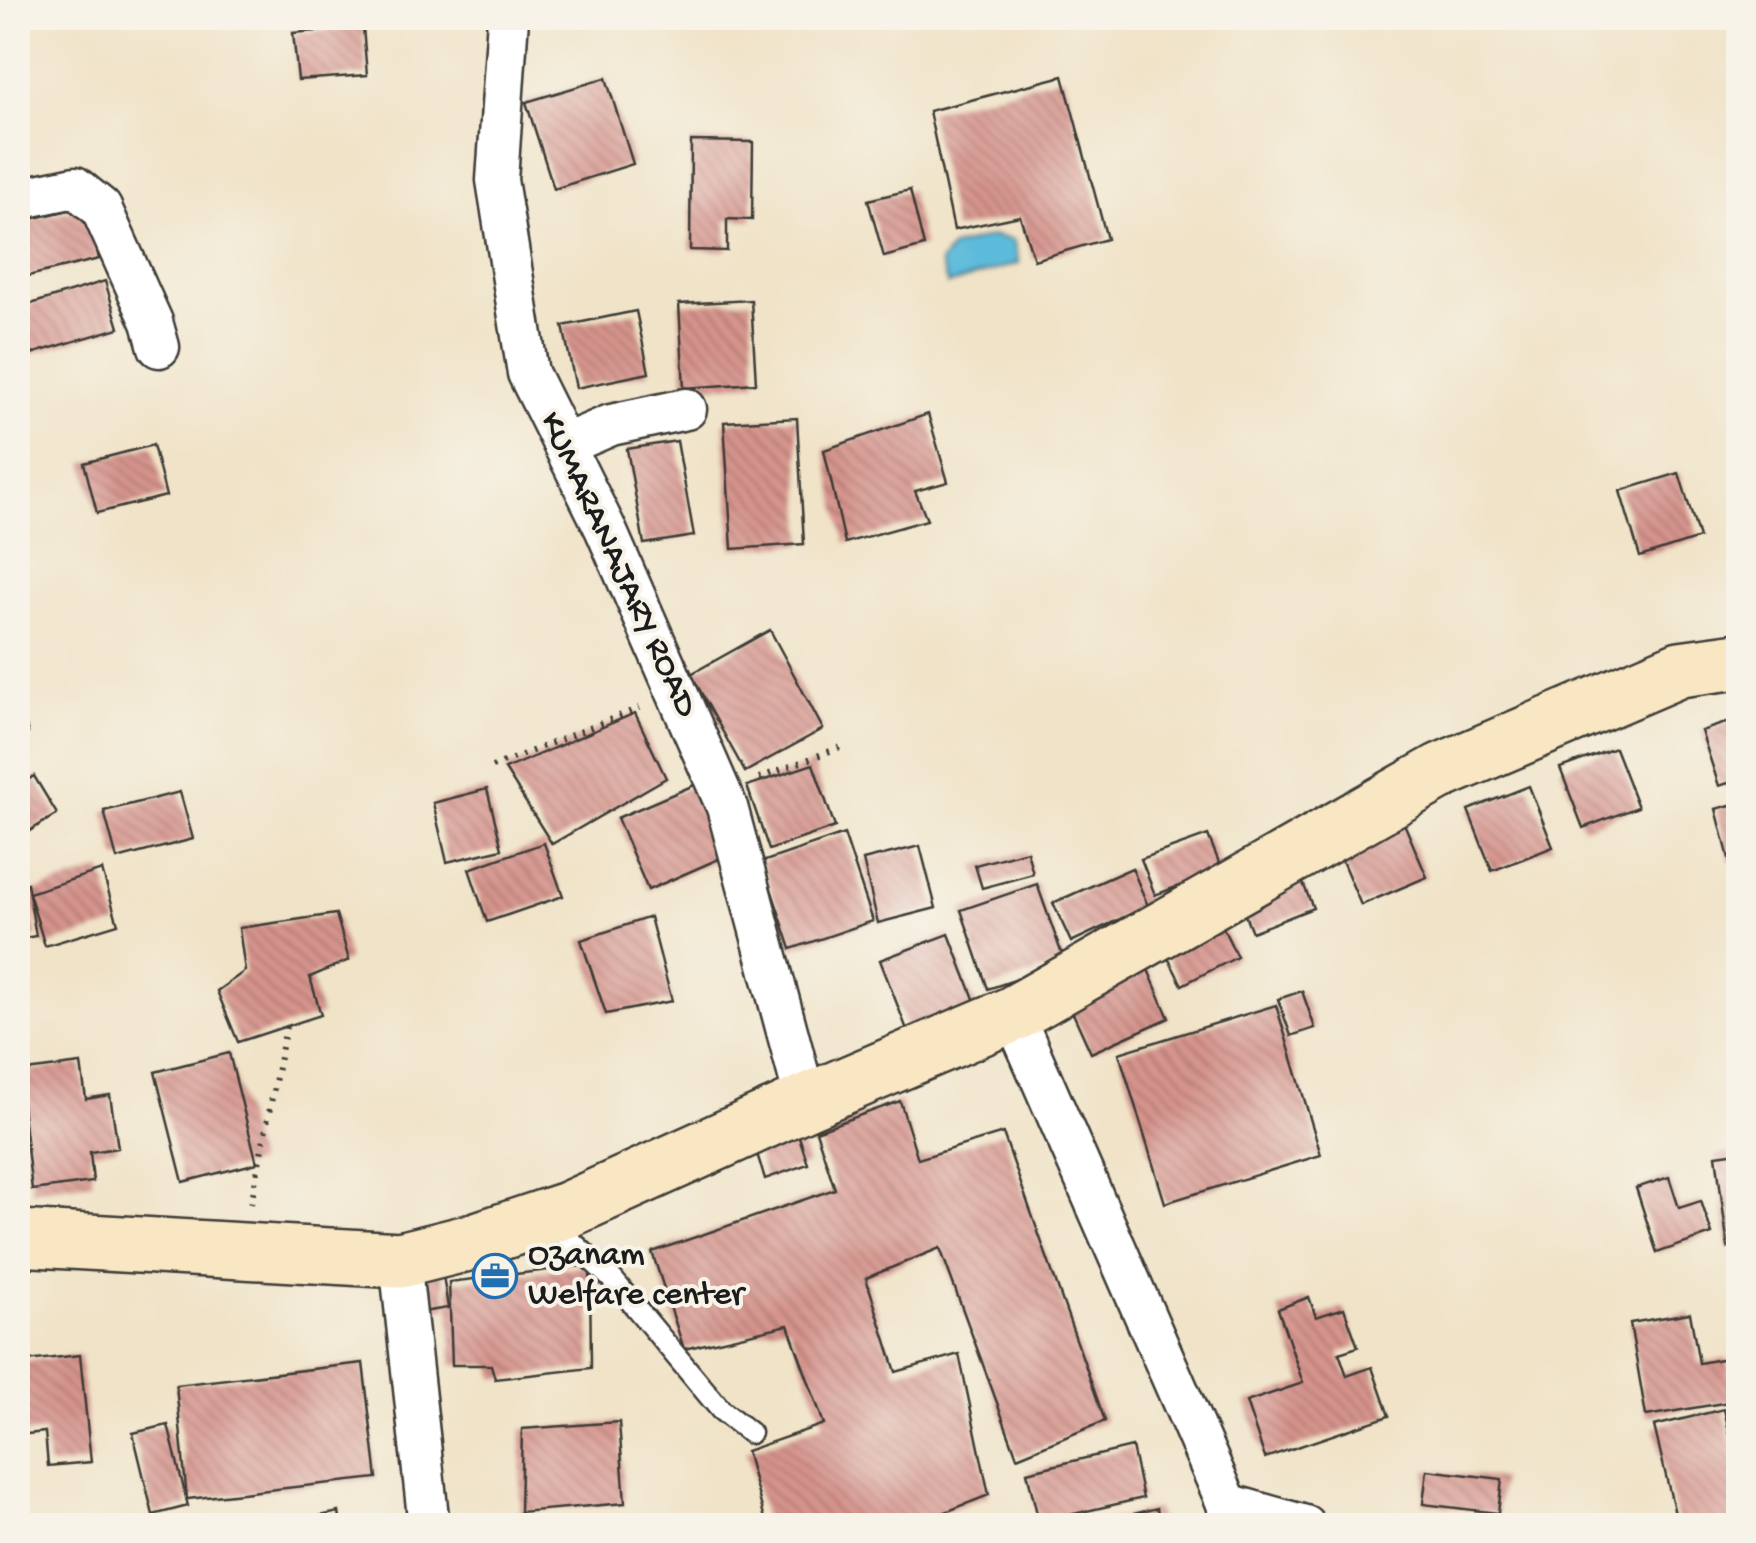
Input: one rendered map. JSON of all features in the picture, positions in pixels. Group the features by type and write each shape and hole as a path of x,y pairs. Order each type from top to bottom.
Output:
{"street":[{"name":"KUMARANAJARY ROAD","path":"508,18 497,180 528,373 604,528 720,794 806,1102"},
{"path":"18,199 74,187 101,208 160,347"},
{"path":"564,445 612,425 686,409"},
{"path":"18,1238 400,1260 546,1217 1013,1014 1441,771 1680,669 1738,661"},
{"path":"1013,1014 1232,1515 1305,1526"},
{"path":"400,1260 429,1526"}],"lane":[{"path":"546,1217 612,1280 722,1410 750,1433"}],"path":[{"path":"492,767 677,694"},
{"path":"720,794 846,744"},
{"path":"242,1250 286,1026"}],"water":[{"path":"993,236 1013,240 1019,263 948,285 940,263 952,247"}],"building":[{"path":"363,27 367,75 298,80 293,33"},
{"path":"1063,76 1107,239 1034,260 1020,216 954,230 929,111"},
{"path":"606,78 633,164 554,189 526,102"},
{"path":"691,141 753,142 752,220 727,219 727,251 690,250"},
{"path":"910,190 924,246 884,257 868,200"},
{"path":"86,206 99,259 28,276 18,222"},
{"path":"105,281 119,328 21,357 18,308"},
{"path":"751,300 756,383 684,388 679,304"},
{"path":"636,311 649,373 576,388 563,326"},
{"path":"928,414 948,482 915,491 927,520 845,543 824,450"},
{"path":"797,418 804,544 732,549 724,422"},
{"path":"677,441 694,536 644,544 627,449"},
{"path":"153,445 166,496 97,513 84,463"},
{"path":"1679,473 1699,538 1640,557 1620,491"},
{"path":"770,630 823,729 745,772 691,674"},
{"path":"18,696 28,733 18,736"},
{"path":"635,713 666,778 552,844 505,769"},
{"path":"1738,719 1738,780 1719,786 1701,731"},
{"path":"1615,748 1638,807 1583,828 1560,768"},
{"path":"813,764 835,827 769,850 747,786"},
{"path":"34,776 57,814 18,838 18,786"},
{"path":"699,783 730,854 648,890 617,818"},
{"path":"1529,786 1553,847 1492,871 1468,810"},
{"path":"487,789 502,849 447,862 433,803"},
{"path":"180,792 193,839 117,859 104,811"},
{"path":"1738,803 1738,860 1730,862 1716,809"},
{"path":"1403,821 1427,877 1361,905 1337,849"},
{"path":"844,834 873,921 791,949 762,862"},
{"path":"1208,835 1222,870 1155,895 1141,859"},
{"path":"544,843 563,896 487,922 469,869"},
{"path":"920,846 936,908 878,923 863,860"},
{"path":"1027,851 1033,874 982,888 975,865"},
{"path":"1132,868 1148,906 1071,942 1053,903"},
{"path":"102,870 118,924 45,946 29,893"},
{"path":"1299,873 1313,908 1252,932 1238,898"},
{"path":"27,883 36,936 18,939 18,885"},
{"path":"1037,884 1065,963 988,989 961,910"},
{"path":"336,914 349,960 310,977 321,1015 238,1042 217,991 245,971 239,928"},
{"path":"1217,915 1237,957 1182,985 1161,944"},
{"path":"650,917 672,1001 606,1014 581,940"},
{"path":"949,934 978,1009 909,1035 880,960"},
{"path":"1146,965 1169,1018 1091,1053 1067,1000"},
{"path":"1302,991 1315,1028 1291,1036 1278,999"},
{"path":"1276,1005 1321,1155 1165,1203 1119,1053"},
{"path":"229,1053 257,1163 183,1182 155,1072"},
{"path":"81,1064 86,1099 110,1095 118,1148 90,1152 93,1182 32,1190 18,1072"},
{"path":"900,1101 918,1159 1003,1133 1105,1421 1017,1457 940,1248 866,1278 896,1372 959,1354 989,1495 910,1526 767,1526 746,1451 824,1424 788,1325 684,1349 652,1252 835,1189 816,1131"},
{"path":"795,1124 808,1164 765,1179 752,1138"},
{"path":"1738,1152 1738,1247 1728,1248 1716,1155"},
{"path":"1669,1177 1679,1208 1701,1201 1712,1234 1657,1253 1636,1188"},
{"path":"440,1256 448,1308 422,1312 413,1261"},
{"path":"590,1265 591,1368 495,1379 491,1365 452,1365 449,1282"},
{"path":"1309,1297 1316,1317 1344,1308 1358,1347 1339,1353 1347,1376 1372,1367 1389,1416 1265,1458 1246,1402 1303,1383 1278,1309"},
{"path":"1690,1313 1699,1363 1727,1358 1735,1401 1646,1416 1630,1323"},
{"path":"80,1355 91,1462 48,1466 45,1432 18,1435 18,1362"},
{"path":"363,1363 377,1478 187,1499 176,1385"},
{"path":"1724,1409 1738,1470 1738,1526 1678,1526 1654,1426"},
{"path":"619,1422 625,1503 520,1512 522,1429"},
{"path":"168,1425 188,1506 153,1515 133,1433"},
{"path":"1132,1447 1143,1498 1039,1522 1027,1472"},
{"path":"1427,1470 1502,1479 1498,1513 1423,1504"},
{"path":"1157,1508 1161,1526 1094,1526 1094,1524"},
{"path":"339,1512 341,1526 281,1526 281,1524"}],"place":[{"name":"Ozanam Welfare center","path":"495,1276"}]}
